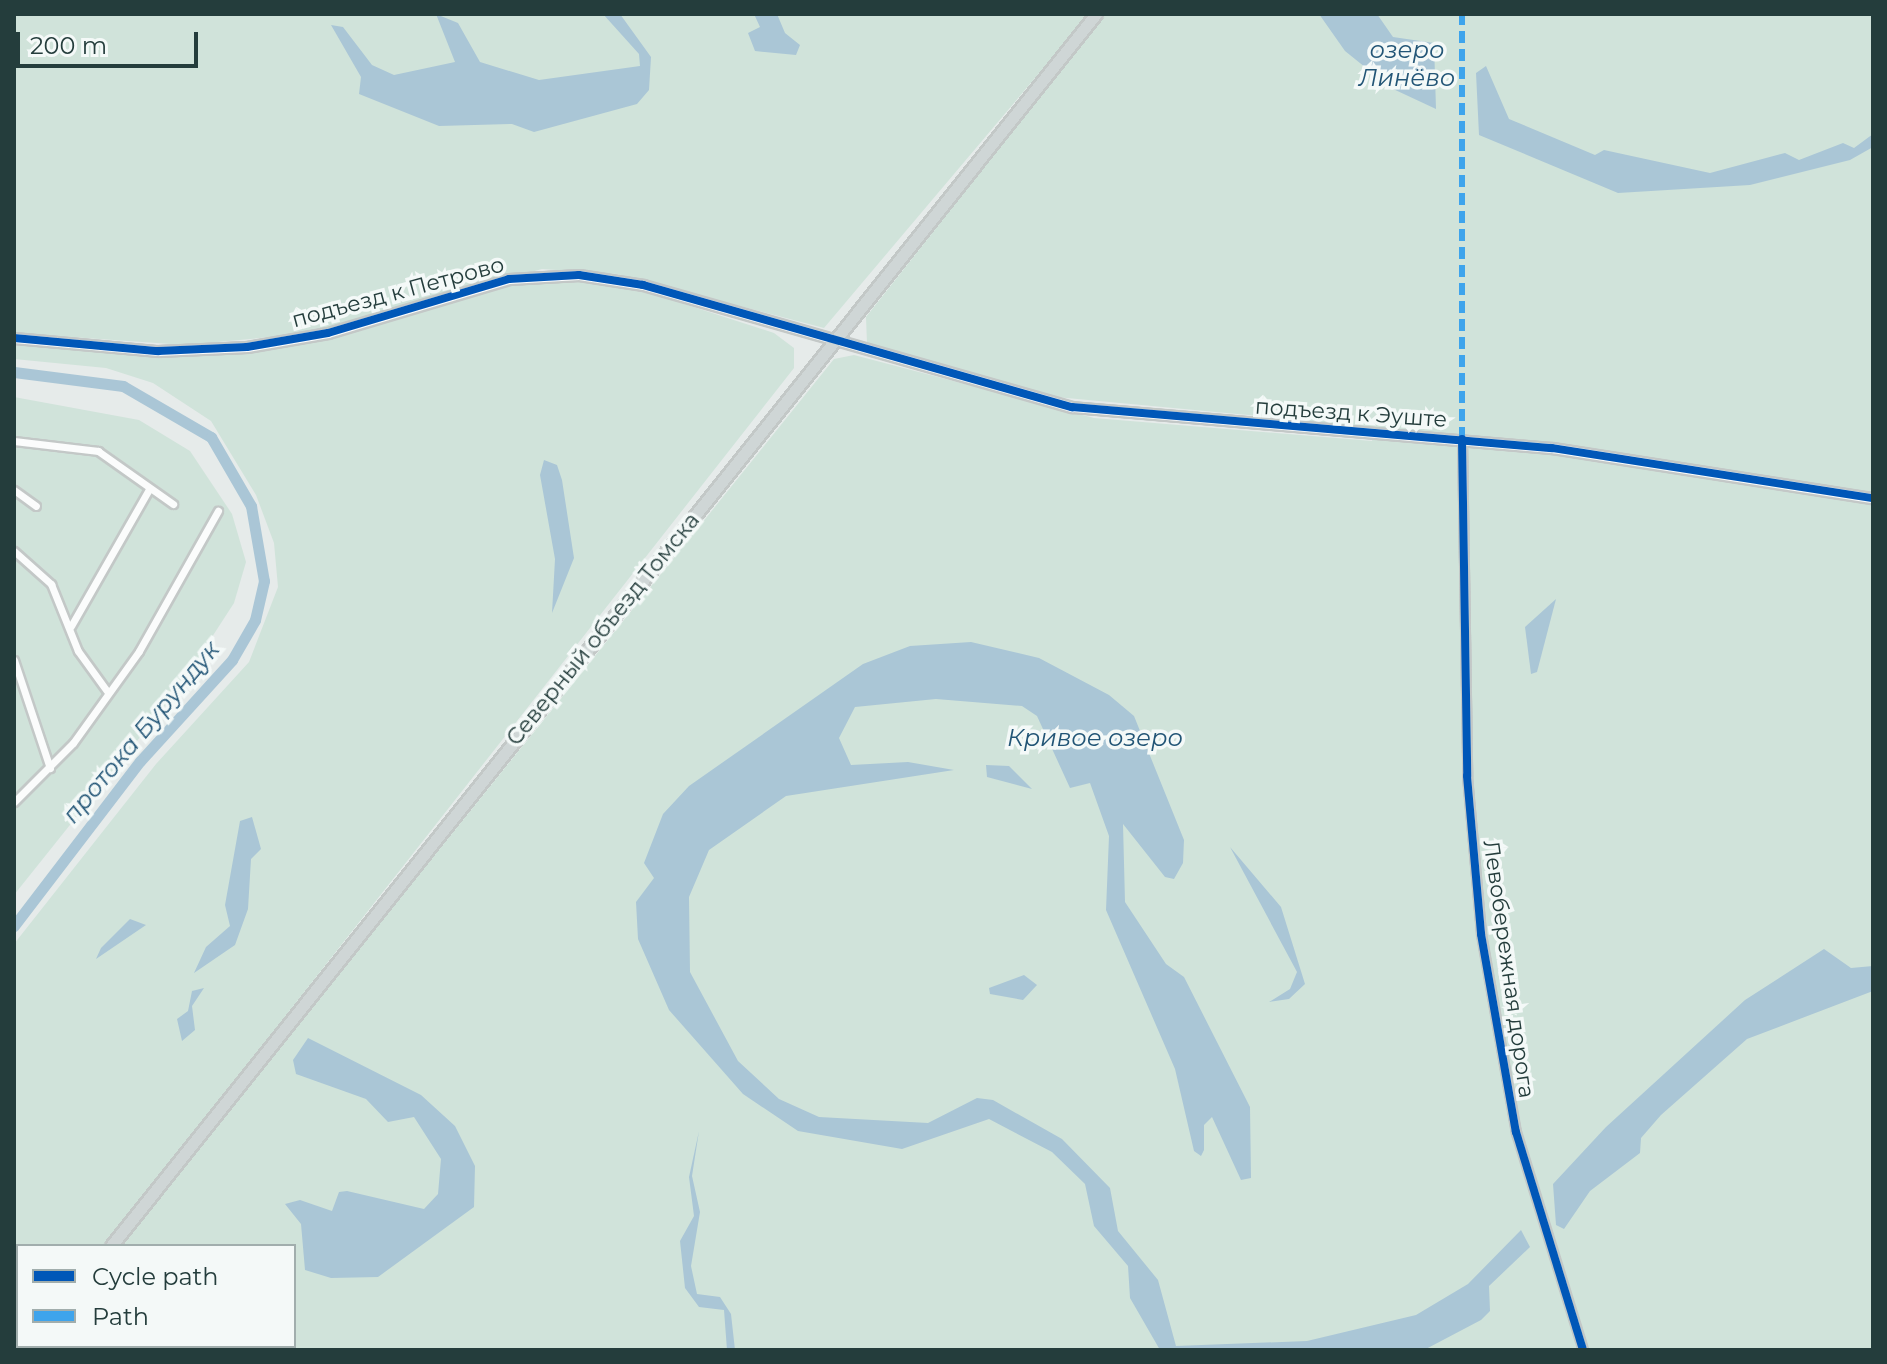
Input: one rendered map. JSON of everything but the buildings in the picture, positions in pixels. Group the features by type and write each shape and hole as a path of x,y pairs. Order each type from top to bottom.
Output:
{"main road":[{"name":"Северный объезд Томска","path":"113,1244 1096,14"}],"street":[{"name":"подъезд к Петрово","path":"14,338 158,351 247,347 554,273 643,285 831,343"},
{"name":"подъезд к Эуште","path":"831,343 1080,408 1462,439 1720,470 1873,498"},
{"name":"Левобережная дорога","path":"1462,439 1467,776 1479,922 1516,1132 1583,1350"},
{"path":"14,441 98,451 173,504"},
{"path":"71,626 149,489"},
{"path":"14,490 36,506"},
{"path":"14,802 50,768 163,613 218,511"},
{"path":"14,551 51,584 107,691"},
{"path":"14,660 50,768"}],"green space":[{"path":"14,14 1089,14 824,328 617,274 542,269 303,334 185,345 14,333"},
{"path":"1105,14 1873,14 1873,1350 37,1350 296,1348 296,1244 122,1244 834,359 854,355 1094,418 1372,441 1375,427 1056,397 867,344 866,317"},
{"path":"566,280 644,291 774,333 794,348 794,368 107,1244 16,1244 16,1348 20,1348 14,1350 14,944 156,764 249,662 278,587 274,543 256,495 211,421 153,383 106,368 14,359 14,343 172,357 273,350 514,285"},
{"path":"14,397 139,420 190,451 232,514 246,562 234,603 177,691 14,895"}],"water":[{"path":"436,14 458,23 480,62 539,80 640,66 639,54 603,14 620,14 651,57 649,90 637,104 534,132 512,124 439,126 359,94 361,77 331,25 343,27 372,65 394,75 455,62"},
{"path":"754,14 777,14 785,33 800,45 796,55 755,51 748,33 760,27"},
{"name":"озеро Линёво","path":"1319,14 1377,14 1393,37 1434,43 1436,109 1391,88 1345,51"},
{"name":"озеро Линёво","path":"1486,66 1509,119 1595,155 1604,150 1710,173 1785,153 1799,160 1843,143 1854,148 1873,134 1873,147 1850,160 1750,185 1618,193 1479,135 1476,73"},
{"path":"544,460 557,465 562,480 574,558 552,613 555,559 540,475"},
{"path":"1556,599 1537,672 1531,674 1525,627"},
{"name":"Кривое озеро","path":"971,642 1039,658 1109,695 1134,716 1184,840 1183,863 1174,879 1165,877 1123,824 1125,902 1166,964 1184,977 1250,1107 1251,1178 1241,1180 1212,1117 1204,1125 1204,1150 1201,1156 1194,1151 1175,1069 1106,910 1109,836 1090,783 1070,788 1037,716 1022,706 936,699 855,707 839,738 851,765 908,762 954,770 786,796 709,850 689,897 690,972 738,1061 779,1099 819,1117 928,1123 977,1098 993,1100 1062,1139 1110,1188 1118,1231 1158,1280 1176,1346 1307,1341 1416,1315 1468,1284 1521,1230 1530,1247 1489,1286 1490,1311 1481,1320 1424,1350 1160,1350 1130,1298 1128,1266 1094,1226 1085,1184 1052,1152 989,1119 902,1149 798,1131 743,1094 669,1010 638,939 636,902 654,878 644,863 663,814 689,786 863,664 910,646"},
{"path":"986,765 1009,766 1032,789 987,777"},
{"path":"252,817 261,849 251,859 248,909 235,945 194,973 206,947 230,926 225,905 240,821"},
{"path":"1230,847 1281,907 1305,984 1289,999 1269,1002 1290,989 1297,972"},
{"path":"130,919 146,925 96,959 101,948"},
{"path":"1824,949 1851,968 1873,966 1873,991 1747,1039 1661,1115 1641,1138 1640,1153 1590,1191 1564,1229 1556,1225 1553,1184 1606,1127 1745,1000"},
{"path":"1024,975 1037,985 1023,1000 990,994 989,988"},
{"path":"204,988 192,1006 195,1030 182,1041 177,1019 188,1011 192,991"},
{"path":"308,1038 421,1095 455,1126 475,1166 474,1207 378,1277 331,1278 305,1270 301,1224 285,1204 300,1200 332,1211 339,1192 347,1191 424,1209 438,1194 441,1159 414,1117 388,1122 366,1099 296,1074 293,1060"},
{"path":"699,1131 692,1176 700,1212 691,1266 697,1294 720,1297 731,1314 735,1350 727,1350 724,1310 699,1307 685,1288 680,1241 694,1216 689,1177"}],"waterway":[{"name":"протока Бурундук","path":"14,372 123,386 211,437 251,506 264,581 255,620 232,660 140,761 14,926"}],"marked path":[{"path":"1462,14 1462,439"}],"cycle path":[{"path":"14,338 158,351 247,347 328,333 509,279 579,275 643,285 1072,407 1552,448 1873,498"},
{"path":"1462,439 1467,776 1481,934 1516,1132 1583,1350"}]}
